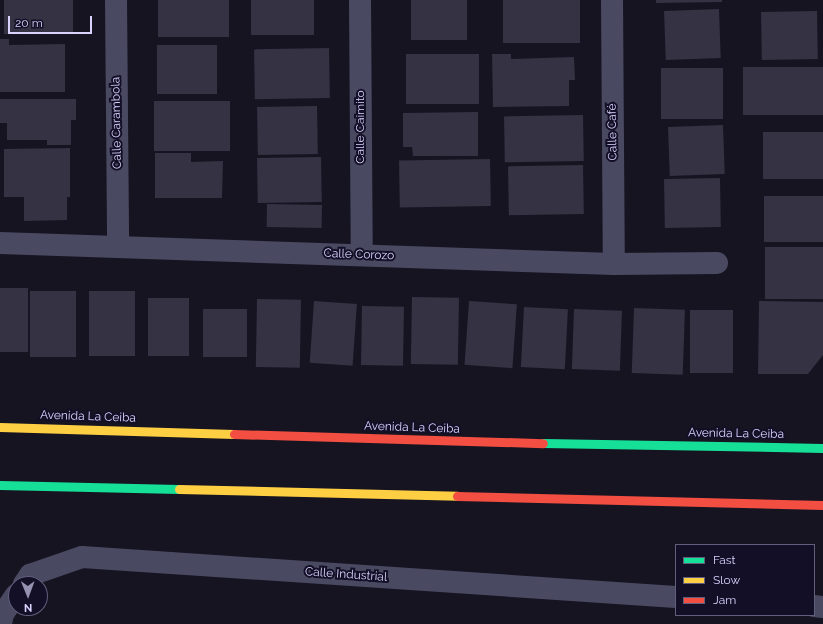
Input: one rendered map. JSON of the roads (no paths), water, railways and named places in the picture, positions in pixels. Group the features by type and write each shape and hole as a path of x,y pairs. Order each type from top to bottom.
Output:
{"highway":[{"name":"Avenida La Ceiba","path":"0,427 462,442 823,448"},
{"path":"0,485 823,505"}],"street":[{"name":"Calle Carambola","path":"116,0 118,246"},
{"name":"Calle Caimito","path":"360,0 362,255"},
{"name":"Calle Café","path":"612,0 614,264"},
{"name":"Calle Corozo","path":"0,243 614,264 717,263"},
{"name":"Calle Industrial","path":"29,576 82,557 675,597"},
{"path":"1,624 3,614 8,607"}]}
